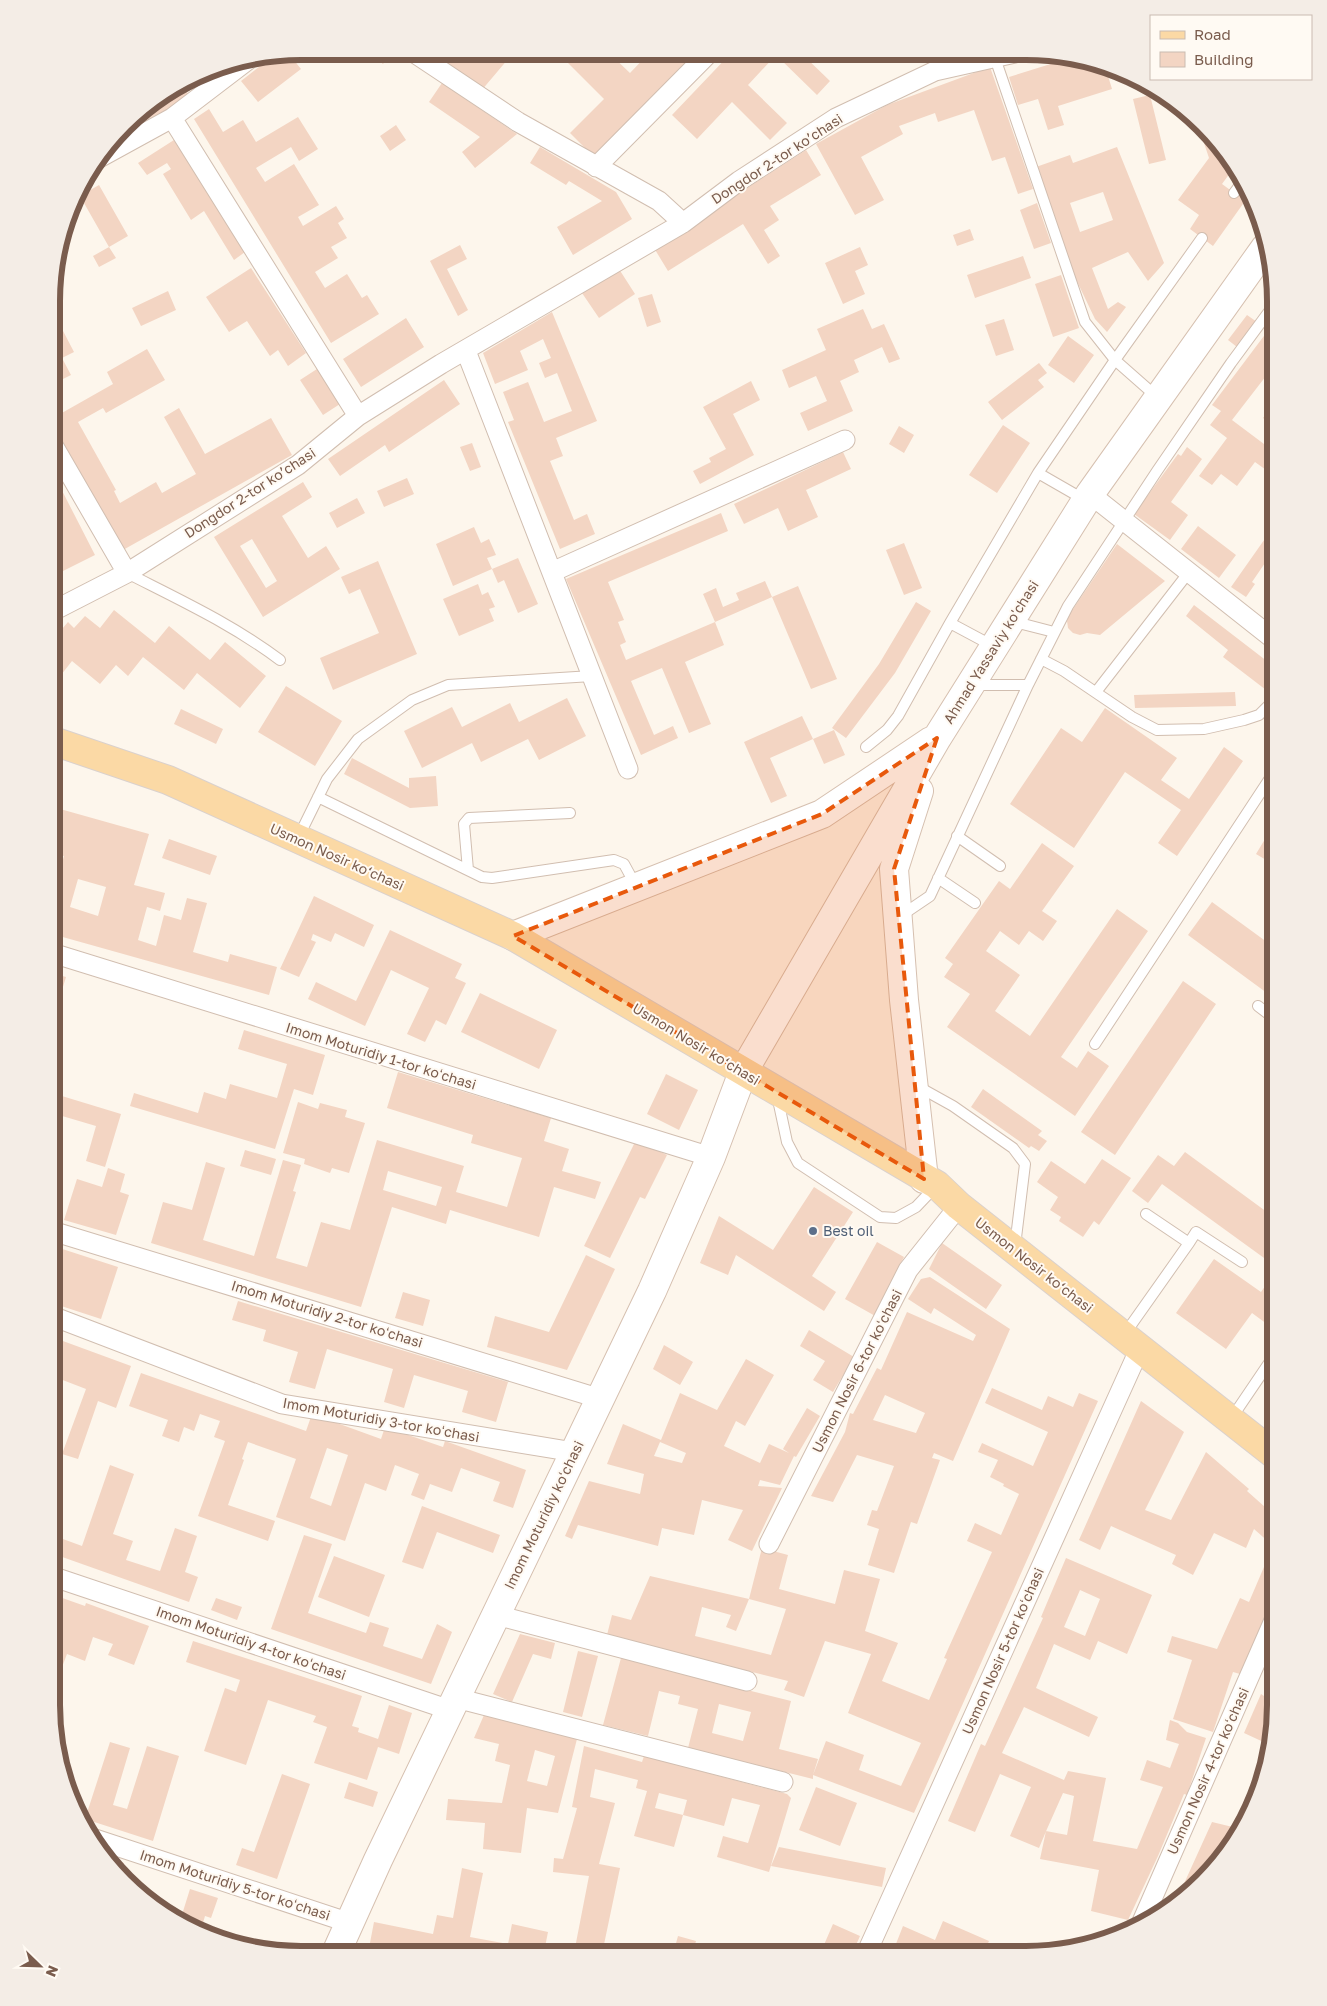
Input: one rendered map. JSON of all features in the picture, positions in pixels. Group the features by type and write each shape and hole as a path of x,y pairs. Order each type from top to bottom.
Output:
{"main road":[{"name":"Ahmad Yassaviy ko'chasi","path":"744,1072 937,738 1088,497 1262,253"},
{"path":"513,936 822,814 937,738"},
{"path":"930,1182 912,1084 894,869 937,738"},
{"name":"Usmon Nosir ko‘chasi","path":"60,743 168,780 513,936 930,1182 1267,1449"},
{"name":"Imom Moturidiy koʻchasi","path":"340,1946 453,1704 652,1292 711,1156 744,1072"}],"street":[{"path":"425,60 518,122 659,201 683,223"},
{"path":"596,167 702,60"},
{"name":"Dongdor 2-tor koʼchasi","path":"60,607 126,573 298,465 358,416 441,364 683,223 739,181 836,118 935,71 986,60"},
{"path":"112,151 172,118 236,69"},
{"path":"172,118 358,416"},
{"path":"466,351 628,769"},
{"path":"552,572 846,440"},
{"path":"60,457 126,573"},
{"path":"1088,497 1124,521 1267,634"},
{"name":"Imom Moturidiy 1-tor koʻchasi","path":"60,955 711,1156"},
{"name":"Usmon Nosir 6-tor koʻchasi","path":"769,1544 908,1270 959,1206"},
{"name":"Imom Moturidiy 2-tor koʻchasi","path":"60,1233 601,1398"},
{"name":"Imom Moturidiy 3-tor koʻchasi","path":"60,1319 282,1404 574,1452"},
{"name":"Usmon Nosir 5-tor koʻchasi","path":"869,1946 1132,1342"},
{"name":"Imom Moturidiy 4-tor koʻchasi","path":"60,1579 453,1704 783,1782"},
{"path":"496,1615 747,1681"},
{"name":"Usmon Nosir 4-tor koʻchasi","path":"1145,1914 1267,1636"},
{"name":"Imom Moturidiy 5-tor koʻchasi","path":"103,1842 350,1923"}],"lane":[{"path":"996,60 1085,322 1115,360 1158,398"},
{"path":"1234,193 1238,187"},
{"path":"866,747 887,730 898,716 1038,472 1202,238"},
{"path":"898,917 930,896 1028,685 1068,606 1232,362 1267,314"},
{"path":"1038,472 1088,497"},
{"path":"1096,692 1189,572"},
{"path":"126,573 220,620 280,660"},
{"path":"1010,621 1054,632"},
{"path":"950,624 994,646"},
{"path":"1041,659 1064,671 1132,717 1157,730 1204,730 1259,715 1267,707"},
{"path":"298,839 327,778 358,739 412,700 448,685 592,676"},
{"path":"970,685 1028,685"},
{"path":"1095,1044 1267,783"},
{"path":"318,797 482,877 492,878 614,860 624,864 637,887"},
{"path":"468,870 464,824 469,818 570,813"},
{"path":"957,836 1000,866"},
{"path":"938,878 975,903"},
{"path":"1258,1006 1267,1012"},
{"path":"912,1084 943,1100 1013,1148 1025,1164 1014,1250"},
{"path":"777,1092 786,1142 798,1163 880,1217 896,1218 916,1207 930,1182"},
{"path":"1146,1214 1189,1243"},
{"path":"1132,1342 1196,1232 1242,1262"},
{"path":"1230,1419 1267,1366"}],"highlighted area":[{"path":"937,738 894,869 924,1179 513,936 822,814"}],"building":[{"path":"294,60 301,69 258,102 241,81 264,63"},
{"path":"378,60 386,60 383,64"},
{"path":"444,60 507,60 481,91"},
{"path":"565,60 616,60 630,73 642,60 689,60 593,156 570,133 604,99"},
{"path":"724,60 771,60 748,85 787,123 770,140 732,102 697,139 672,115"},
{"path":"781,60 808,60 830,81 817,95"},
{"path":"1057,62 1088,68 1108,75 1112,89 1058,106 1064,125 1048,130 1038,99 1018,105 1009,77"},
{"path":"990,67 1033,189 1018,194 1005,157 992,161 974,110 938,122 935,113 899,126 903,134 861,157 884,200 855,215 816,144 887,105"},
{"path":"442,83 517,134 475,168 462,152 480,137 429,102"},
{"path":"186,90 190,98 138,124 154,110"},
{"path":"1150,95 1166,160 1149,164 1133,99"},
{"path":"209,109 223,132 243,120 256,142 298,117 318,149 299,161 291,147 256,168 265,182 294,164 319,205 298,217 303,226 336,206 344,219 338,223 347,238 331,247 338,258 315,272 325,288 347,274 362,298 367,295 379,314 331,343 194,119"},
{"path":"396,125 406,140 390,151 380,136"},
{"path":"1202,137 1230,173 1222,184 1237,195 1240,191 1245,201 1213,246 1190,229 1199,215 1178,200 1209,158"},
{"path":"174,140 245,252 234,260 204,211 191,220 163,174 171,169 167,163 147,175 138,163"},
{"path":"540,147 616,192 632,219 573,255 557,227 602,201 569,181 566,185 530,163"},
{"path":"1117,147 1164,263 1148,281 1128,252 1092,268 1108,309 1118,302 1126,307 1107,332 1095,319 1074,275 1036,167 1070,155 1073,163","holes":["1103,192 1113,220 1080,232 1070,203"]},
{"path":"806,150 821,175 770,206 779,220 764,230 780,256 768,264 743,224 668,271 654,248"},
{"path":"99,185 128,236 109,247 82,200 86,192"},
{"path":"1037,203 1051,243 1034,249 1020,210"},
{"path":"970,229 974,240 957,246 953,235"},
{"path":"460,245 467,259 447,269 468,310 458,316 430,261"},
{"path":"109,247 116,258 99,267 93,256"},
{"path":"860,247 868,265 855,271 865,294 843,304 825,263"},
{"path":"1023,256 1031,278 975,298 967,275"},
{"path":"251,268 306,353 288,366 278,350 270,356 247,321 229,332 206,297"},
{"path":"619,269 635,294 599,318 582,293"},
{"path":"1061,275 1079,328 1053,337 1035,284"},
{"path":"168,291 176,310 141,326 132,308"},
{"path":"652,294 661,322 647,327 638,298"},
{"path":"863,309 872,329 884,324 900,359 889,363 882,347 854,360 859,372 840,381 853,411 808,431 800,413 827,401 816,376 789,388 782,370 826,350 817,329"},
{"path":"552,312 597,421 556,438 563,456 550,461 574,520 587,514 595,534 560,549 508,422 514,420 503,392 528,382 544,422 572,411 557,373 545,378 539,363 551,358 543,339 520,351 528,370 495,384 483,353"},
{"path":"1247,315 1257,322 1237,347 1228,340"},
{"path":"406,318 424,347 361,387 343,359"},
{"path":"1004,319 1014,350 996,356 985,325"},
{"path":"60,328 74,352 62,358 71,375 60,380"},
{"path":"1267,332 1267,375 1232,420 1267,446 1267,471 1255,462 1237,486 1221,474 1212,485 1199,476 1227,438 1210,425 1221,411 1212,405"},
{"path":"1068,336 1094,355 1074,383 1048,365"},
{"path":"147,349 165,380 106,413 103,408 78,422 116,490 114,491 120,503 156,482 162,493 196,474 164,417 179,408 205,454 271,418 292,455 123,550 60,437 60,414 113,384 107,372"},
{"path":"1039,363 1047,373 1038,380 1044,387 1002,420 988,402"},
{"path":"317,369 340,404 323,415 300,380"},
{"path":"444,380 460,404 389,452 385,445 340,476 328,459"},
{"path":"751,381 760,400 733,414 754,455 700,484 693,471 711,462 709,458 726,449 703,407"},
{"path":"1267,413 1267,421 1263,418"},
{"path":"1003,425 1030,443 997,493 969,475"},
{"path":"899,426 914,435 904,453 889,444"},
{"path":"472,443 481,467 470,471 460,447"},
{"path":"1187,447 1202,459 1171,502 1188,515 1170,540 1134,514 1178,454 1181,456"},
{"path":"843,452 851,469 806,490 818,517 788,531 778,508 744,524 734,504"},
{"path":"407,478 414,494 384,507 377,491"},
{"path":"303,482 312,497 282,516 308,558 326,546 340,569 263,617 214,537","holes":["252,539 277,581 266,588 240,546"]},
{"path":"60,487 95,555 60,572"},
{"path":"357,498 365,513 337,528 329,513"},
{"path":"721,513 728,531 608,582 624,620 618,622 626,642 620,645 626,660 715,622 724,645 685,662 711,724 689,733 662,668 631,681 654,735 673,726 678,738 641,755 566,579"},
{"path":"1198,526 1236,555 1219,578 1181,549"},
{"path":"474,527 481,543 489,539 496,555 487,558 492,569 453,586 436,544"},
{"path":"1267,536 1267,560 1252,582 1255,584 1246,597 1231,587"},
{"path":"904,543 922,588 904,595 886,550"},
{"path":"1117,544 1165,581 1100,635 1073,633 1068,628 1067,621 1069,615"},
{"path":"518,558 538,604 518,613 504,580 498,583 492,569"},
{"path":"378,561 417,654 333,690 320,658 379,633 360,589 349,594 341,577"},
{"path":"765,581 772,597 715,622 703,594 716,588 723,607 739,600 736,593"},
{"path":"478,584 482,595 488,592 495,607 489,609 494,621 459,636 443,599"},
{"path":"798,586 837,679 811,689 772,597"},
{"path":"916,602 931,611 895,673 846,738 832,728 879,664"},
{"path":"1194,605 1267,661 1267,691 1223,657 1228,650 1186,616"},
{"path":"114,610 155,643 169,626 210,660 225,642 266,676 240,708 197,673 184,690 143,657 128,676 116,665 100,684 72,661 60,674 60,631 68,622 74,628 85,616 100,628"},
{"path":"286,686 342,721 315,766 258,732"},
{"path":"1235,692 1236,706 1135,708 1134,695"},
{"path":"567,698 586,736 539,760 528,739 481,762 472,743 422,768 404,731 452,707 462,727 510,703 519,722"},
{"path":"1105,708 1177,758 1161,780 1189,799 1224,747 1243,761 1177,856 1158,843 1181,810 1125,772 1074,848 1010,804 1061,728 1082,742"},
{"path":"181,709 223,729 216,744 174,724"},
{"path":"802,716 813,739 770,758 787,796 771,803 744,742"},
{"path":"834,730 845,755 824,764 813,739"},
{"path":"352,758 409,788 409,778 436,776 438,806 410,808 344,774"},
{"path":"60,809 149,834 134,885 165,893 160,911 147,907 138,940 156,946 164,915 181,920 187,898 207,903 193,952 228,962 230,954 277,967 269,995 60,936 60,869 64,856 60,855","holes":["78,879 106,887 98,916 70,907"]},
{"path":"1267,836 1267,861 1256,854"},
{"path":"169,839 217,856 210,875 162,858"},
{"path":"1042,843 1074,866 1042,911 1057,921 1043,941 1029,931 1019,945 1000,931 986,951 1020,975 995,1011 1030,1036 1117,909 1148,931 1061,1057 1077,1068 1088,1051 1109,1066 1075,1116 947,1027 970,994 944,977 953,964 945,958 999,881 1010,889"},
{"path":"314,896 374,925 364,947 335,933 331,942 313,934 311,940 316,942 299,977 280,969"},
{"path":"1212,902 1267,942 1267,993 1188,935"},
{"path":"390,930 462,964 455,978 466,983 446,1025 436,1020 425,1042 407,1034 429,988 391,970 365,1026 308,999 316,982 356,1001"},
{"path":"60,975 66,977 60,997"},
{"path":"1183,981 1216,1004 1115,1155 1081,1132"},
{"path":"480,993 557,1030 539,1069 461,1032"},
{"path":"244,1030 325,1055 313,1095 294,1089 275,1149 130,1106 134,1093 198,1113 204,1092 226,1099 230,1084 277,1098 287,1064 238,1049"},
{"path":"398,1072 551,1118 544,1141 569,1149 562,1171 601,1182 595,1199 554,1187 539,1237 450,1210 446,1224 392,1207 361,1307 151,1243 163,1202 192,1210 206,1162 225,1168 203,1240 254,1256 283,1160 301,1165 293,1191 296,1192 276,1258 307,1267 321,1222 350,1230 377,1140 464,1166 456,1192 507,1207 522,1158 471,1143 473,1135 387,1108","holes":["388,1171 442,1187 436,1206 383,1190"]},
{"path":"666,1074 698,1090 679,1130 647,1114"},
{"path":"983,1089 1042,1131 1038,1135 1047,1141 1039,1151 1031,1146 1029,1148 971,1107"},
{"path":"60,1095 121,1114 105,1167 86,1161 96,1126 60,1115"},
{"path":"298,1102 318,1109 320,1103 347,1110 345,1117 365,1123 349,1173 332,1168 330,1173 304,1164 305,1159 283,1153"},
{"path":"636,1140 667,1155 645,1199 640,1197 610,1258 584,1246"},
{"path":"245,1150 276,1159 271,1175 240,1166"},
{"path":"1185,1152 1267,1212 1267,1260 1162,1184 1148,1203 1132,1191 1158,1155 1174,1166"},
{"path":"1102,1159 1131,1178 1099,1225 1094,1221 1083,1237 1059,1221 1061,1217 1050,1210 1058,1197 1037,1182 1051,1161 1085,1184"},
{"path":"108,1168 125,1174 120,1192 129,1195 116,1235 64,1220 77,1179 102,1187"},
{"path":"814,1187 853,1212 812,1276 836,1292 824,1311 736,1255 728,1275 700,1263 719,1216 773,1250"},
{"path":"877,1242 904,1257 898,1268 903,1271 877,1317 845,1299"},
{"path":"942,1243 1002,1285 986,1309 929,1269"},
{"path":"60,1248 118,1267 101,1319 60,1306"},
{"path":"586,1255 615,1269 567,1370 487,1347 495,1316 549,1332"},
{"path":"1214,1259 1261,1292 1267,1283 1267,1324 1252,1313 1226,1349 1176,1313"},
{"path":"930,1277 1010,1329 953,1461 934,1453 932,1458 940,1460 917,1524 911,1522 894,1573 868,1565 879,1529 867,1525 872,1510 877,1511 894,1466 857,1455 833,1502 811,1496 845,1432 850,1413 853,1414 877,1368 881,1370 907,1312 973,1341 976,1335 934,1308 931,1314 908,1299 921,1279","holes":["885,1395 925,1413 916,1433 873,1420"]},
{"path":"403,1292 430,1300 423,1326 395,1318"},
{"path":"238,1301 508,1382 496,1422 462,1412 468,1391 414,1375 404,1408 384,1402 393,1369 327,1349 315,1389 289,1382 298,1352 263,1341 266,1330 232,1320"},
{"path":"809,1330 854,1357 833,1392 813,1380 825,1361 800,1346"},
{"path":"60,1340 131,1366 116,1408 98,1401 78,1459 62,1454 86,1389 60,1379"},
{"path":"664,1345 693,1362 680,1385 653,1369"},
{"path":"746,1359 774,1375 745,1426 736,1421 724,1446 760,1463 769,1444 789,1453 783,1449 807,1408 820,1416 796,1457 794,1456 780,1485 760,1480 758,1486 782,1488 752,1551 728,1540 743,1510 702,1500 694,1535 662,1528 658,1546 578,1525 572,1539 565,1536 589,1481 640,1494 644,1474 607,1464 623,1424 661,1440 680,1393 717,1410","holes":["660,1442 686,1453 682,1463 654,1456"]},
{"path":"141,1373 306,1431 312,1414 381,1439 385,1427 443,1447 445,1441 526,1470 513,1508 493,1501 500,1482 461,1468 452,1492 430,1484 424,1500 411,1495 419,1474 395,1465 386,1491 365,1483 345,1541 276,1517 296,1459 248,1442 242,1459 244,1460 228,1505 275,1521 268,1541 198,1516 225,1441 214,1437 220,1421 200,1414 194,1431 184,1427 179,1442 162,1436 168,1420 129,1406","holes":["327,1448 348,1455 331,1506 310,1498"]},
{"path":"992,1388 1042,1410 1048,1396 1073,1407 1079,1393 1098,1401 914,1813 813,1775 826,1741 864,1755 859,1770 901,1786 921,1743 848,1713 871,1654 825,1641 804,1697 784,1690 788,1681 607,1635 612,1615 631,1620 650,1576 749,1599 762,1548 788,1555 779,1589 835,1604 844,1570 880,1579 865,1631 898,1643 882,1681 929,1700 947,1659 944,1658 992,1552 967,1541 975,1523 1001,1535 1019,1494 990,1477 998,1460 978,1452 982,1443 1033,1466 1048,1432 985,1403","holes":["749,1599 786,1609 771,1655 695,1636 702,1607 731,1615 726,1627 736,1631"]},
{"path":"1141,1401 1184,1432 1145,1510 1171,1520 1206,1452 1249,1489 1247,1491 1267,1509 1267,1541 1254,1529 1246,1548 1214,1533 1193,1575 1172,1564 1176,1555 1111,1526 1100,1550 1079,1540"},
{"path":"110,1465 134,1474 113,1534 133,1541 126,1560 160,1571 175,1528 197,1536 185,1572 198,1577 189,1602 60,1556 60,1538 82,1546"},
{"path":"422,1506 500,1535 493,1553 437,1532 423,1569 402,1562"},
{"path":"304,1535 332,1544 308,1613 366,1633 370,1622 389,1628 383,1646 422,1659 437,1624 452,1632 431,1684 271,1629"},
{"path":"334,1556 385,1575 369,1617 318,1597"},
{"path":"1066,1558 1152,1595 1127,1654 1098,1641 1090,1660 1054,1644 1036,1688 1098,1717 1089,1737 1024,1707 1002,1753 1064,1780 1068,1771 1106,1778 1093,1841 1137,1849 1163,1787 1140,1780 1147,1760 1170,1768 1179,1744 1166,1740 1170,1720 1178,1723 1187,1732 1206,1738 1187,1795 1184,1794 1128,1920 1091,1911 1099,1870 1040,1859 1046,1832 1039,1848 1010,1836 1031,1787 1000,1774 975,1832 948,1821 981,1744 985,1746 1043,1618 1041,1617","holes":["1080,1590 1100,1599 1085,1636 1064,1627","1063,1793 1074,1796 1067,1835 1046,1831"]},
{"path":"1267,1560 1267,1612 1240,1674 1233,1672 1213,1732 1173,1719 1192,1660 1167,1652 1172,1636 1217,1649 1240,1598 1249,1602"},
{"path":"60,1597 85,1606 86,1603 149,1626 134,1665 108,1655 113,1644 93,1637 85,1661 67,1654 60,1672"},
{"path":"216,1598 242,1607 237,1620 211,1610"},
{"path":"520,1634 555,1643 551,1659 533,1654 512,1702 493,1694"},
{"path":"193,1641 362,1696 352,1726 359,1728 358,1732 378,1739 389,1705 412,1713 399,1754 378,1747 367,1780 314,1763 327,1727 313,1722 316,1716 268,1700 246,1765 204,1751 225,1688 236,1692 240,1680 186,1662"},
{"path":"578,1651 598,1656 582,1717 563,1712"},
{"path":"621,1658 791,1701 779,1749 818,1759 813,1779 688,1748 698,1709 678,1704 680,1696 659,1691 648,1736 603,1725","holes":["719,1704 751,1712 743,1741 712,1733"]},
{"path":"1267,1689 1264,1742 1244,1733 1261,1694 1264,1696"},
{"path":"484,1715 577,1739 558,1813 527,1808 521,1853 483,1849 485,1823 446,1820 448,1799 502,1803 510,1765 495,1761 499,1744 474,1738","holes":["535,1750 555,1756 547,1786 527,1781"]},
{"path":"110,1742 130,1748 113,1805 127,1809 147,1746 179,1756 153,1841 90,1821 87,1814"},
{"path":"584,1746 642,1762 644,1756 787,1794 791,1798 769,1872 717,1857 723,1836 748,1843 760,1805 732,1798 724,1826 683,1815 674,1847 634,1836 647,1791 636,1788 638,1780 595,1769 590,1797 615,1803 599,1864 620,1868 604,1946 575,1946 589,1876 553,1872 554,1858 563,1859 577,1808 572,1807","holes":["659,1793 687,1800 683,1815 655,1808"]},
{"path":"282,1774 310,1784 277,1879 236,1865 242,1848 254,1852"},
{"path":"349,1782 378,1792 373,1807 344,1798"},
{"path":"816,1787 857,1803 840,1846 799,1830"},
{"path":"1212,1822 1234,1827 1207,1864 1185,1886 1178,1892 1180,1887 1182,1888"},
{"path":"779,1847 886,1868 882,1887 771,1866"},
{"path":"462,1868 483,1873 470,1937 508,1944 512,1924 548,1932 545,1946 369,1946 374,1922 433,1934 437,1915 453,1918"},
{"path":"190,1889 218,1898 211,1918 205,1916 202,1925 182,1915"},
{"path":"943,1921 989,1941 987,1946 895,1946 903,1926 935,1940"},
{"path":"833,1924 860,1936 856,1946 823,1946"},
{"path":"678,1936 696,1941 694,1946 675,1946"}],"place":[{"name":"Best oil","path":"813,1231"}]}
